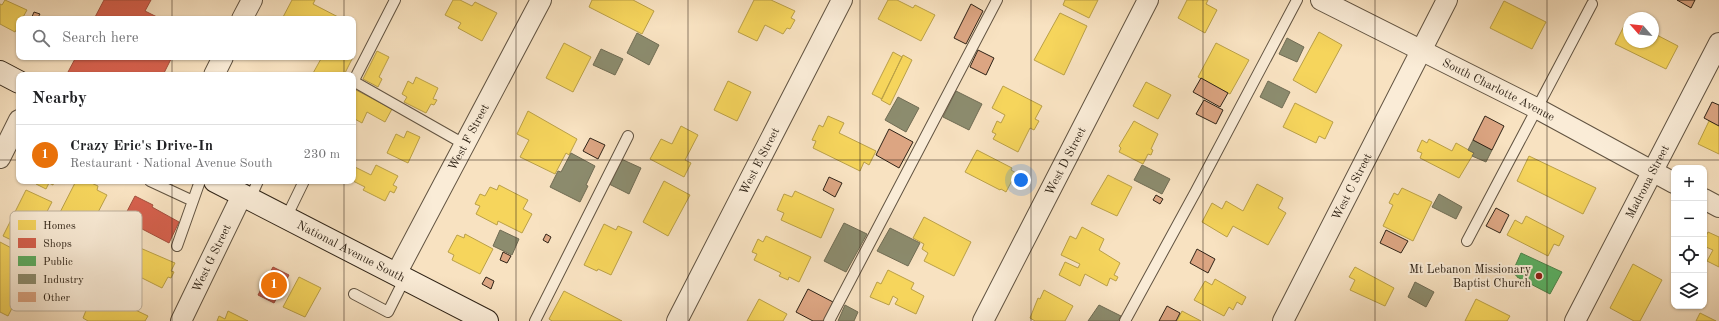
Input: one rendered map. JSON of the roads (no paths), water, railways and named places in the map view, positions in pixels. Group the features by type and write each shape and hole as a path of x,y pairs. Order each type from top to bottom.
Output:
{"main road":[{"path":"0,72 16,80"},
{"name":"National Avenue South","path":"225,184 250,192 286,218 401,276 463,316 487,321"}],"street":[{"name":"West F Street","path":"401,276 464,144 541,0"},
{"name":"West E Street","path":"678,321 842,0"},
{"name":"West D Street","path":"983,321 1148,0"},
{"name":"South Charlotte Avenue","path":"1321,0 1538,109 1671,182"},
{"name":"West C Street","path":"1282,321 1447,0"},
{"name":"Madrona Street","path":"1575,321 1719,43"},
{"path":"216,72 222,60"},
{"path":"0,158 16,126"},
{"name":"West G Street","path":"181,321 250,192"},
{"path":"1707,201 1719,207"}],"lane":[{"path":"356,76 395,0"},
{"path":"829,321 997,0"},
{"path":"1125,321 1297,0"},
{"path":"1467,241 1538,109 1592,4"},
{"path":"356,84 464,144"},
{"path":"535,321 628,136"},
{"path":"156,184 193,201"},
{"path":"177,246 199,184"},
{"path":"286,218 303,184"},
{"path":"354,294 388,312 401,276"}],"place":[{"name":"Mt Lebanon Missionary Baptist Church","path":"1539,276"},
{"name":"Crazy Eric's Drive-In","path":"274,285"}]}
